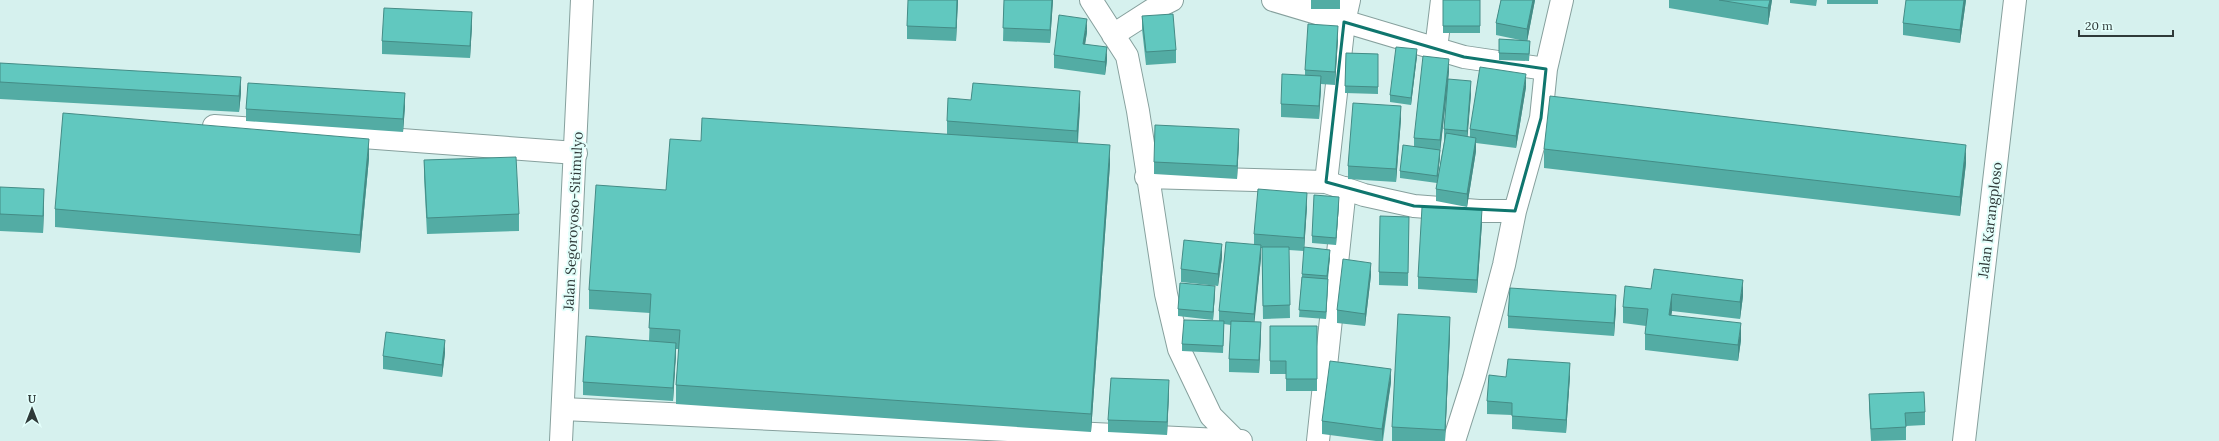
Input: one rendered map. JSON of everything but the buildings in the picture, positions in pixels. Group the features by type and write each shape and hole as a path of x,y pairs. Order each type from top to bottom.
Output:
{"street":[{"name":"Jalan Segoroyoso-Sitimulyo","path":"561,441 576,152 582,0"},
{"path":"1091,0 1127,56 1138,111 1146,177 1166,294 1179,349 1211,416 1236,441"},
{"path":"1113,36 1152,10 1172,0"},
{"path":"1273,0 1464,57 1546,69"},
{"path":"1318,441 1336,185 1344,22 1349,0"},
{"path":"1436,49 1442,0"},
{"path":"1454,441 1488,325 1504,265 1515,211 1541,118 1546,69 1562,0"},
{"name":"Jalan Karangploso","path":"1964,441 2015,0"},
{"path":"197,125 576,152"},
{"path":"1146,177 1336,185 1414,206 1479,211 1515,211"},
{"path":"563,409 1241,441"}],"highlighted area":[{"path":"1344,22 1464,57 1546,69 1541,118 1515,211 1414,206 1326,182"}]}
